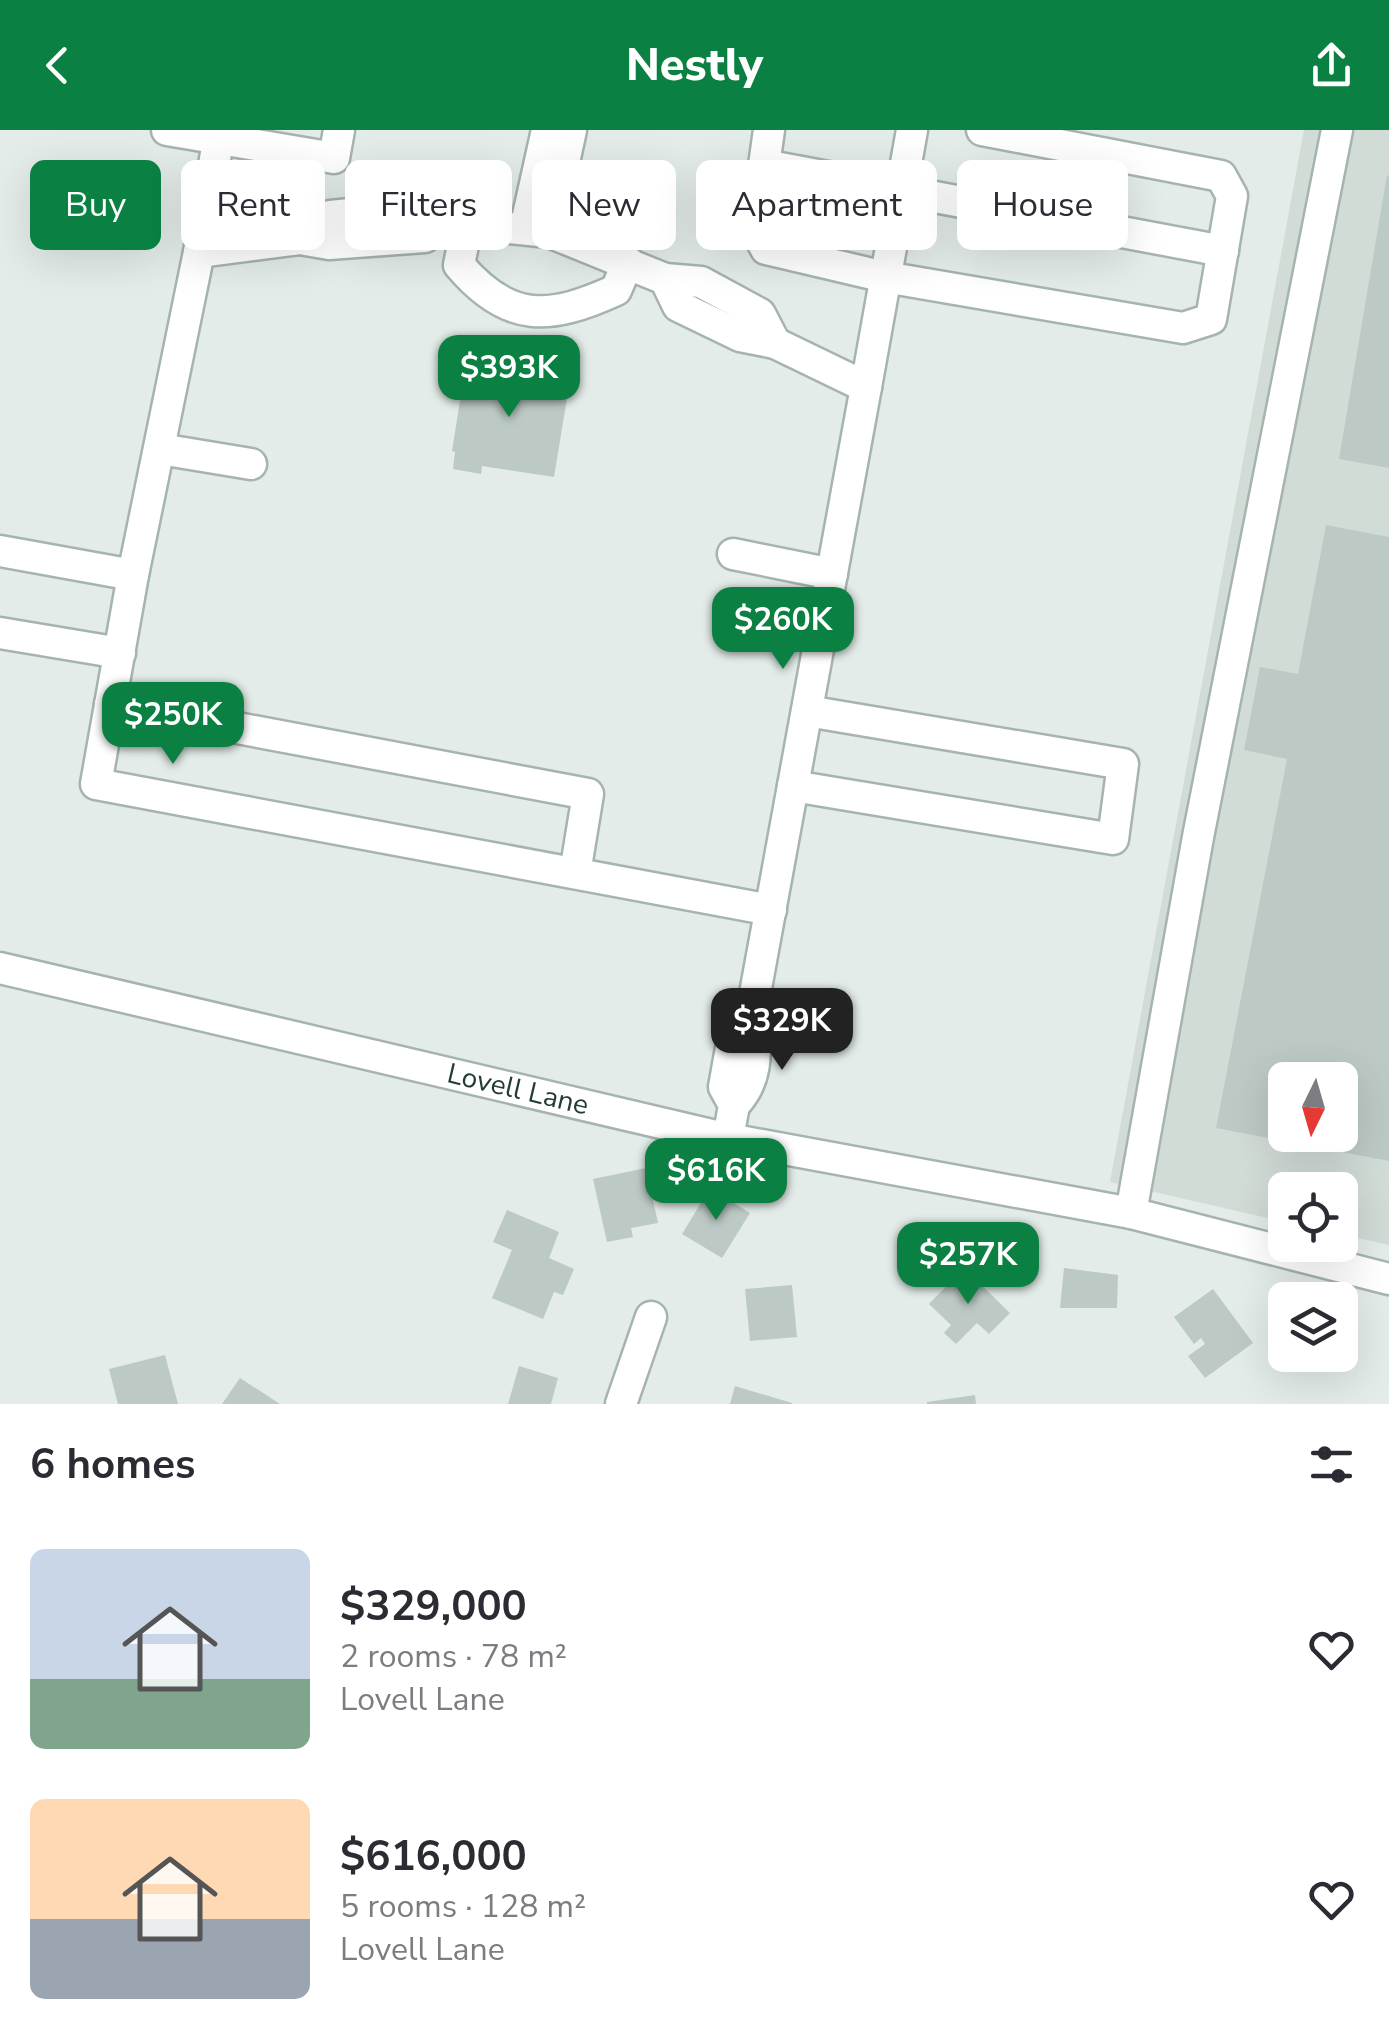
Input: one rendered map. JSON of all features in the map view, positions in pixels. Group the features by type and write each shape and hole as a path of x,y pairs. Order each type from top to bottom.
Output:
{"street":[{"path":"167,130 219,134 334,158 339,130"},
{"path":"543,160 546,130"},
{"path":"562,160 572,130"},
{"path":"765,160 769,130"},
{"path":"906,160 912,130"},
{"path":"770,250 885,277 1183,328 1211,319 1232,196 1221,176 982,130"},
{"path":"1131,1213 1198,836 1337,130"},
{"path":"219,134 96,784 771,910"},
{"path":"937,197 1223,251"},
{"path":"198,252 300,239 329,244 345,239"},
{"path":"457,250 459,265 479,289 514,308 548,312 579,307 616,290 628,262"},
{"path":"594,250 665,279 701,282 760,314 776,343"},
{"path":"729,1139 734,1106 724,1088 740,1068 733,1036 750,1022 890,250"},
{"path":"665,279 678,306 740,336 776,343 866,388"},
{"path":"706,320 718,291"},
{"path":"160,449 251,464"},
{"path":"0,551 133,576"},
{"path":"733,554 832,574"},
{"path":"0,634 120,653"},
{"path":"110,704 588,794 574,873"},
{"path":"793,786 1113,838 1123,764 807,711"},
{"name":"Lovell Lane","path":"0,968 729,1139 1131,1213 1389,1279"},
{"path":"622,1404 651,1317"}],"shaded area":[{"path":"1304,130 1389,130 1389,1245 1358,1238 1358,1172 1268,1172 1268,1218 1110,1182"}],"building":[{"path":"1389,176 1389,468 1339,459"},
{"path":"506,360 529,364 528,373 570,380 554,477 482,466 481,474 453,469 452,451 466,363 505,369"},
{"path":"1326,525 1389,537 1389,1161 1342,1152 1358,1152 1358,1062 1268,1062 1268,1138 1216,1128 1287,759 1244,750 1260,667 1298,674"},
{"path":"646,1168 658,1223 631,1228 633,1237 607,1242 593,1179"},
{"path":"710,1188 750,1213 722,1258 682,1234"},
{"path":"507,1210 559,1232 549,1258 574,1269 563,1295 554,1292 543,1319 492,1298 512,1250 493,1242"},
{"path":"964,1268 1010,1313 989,1334 977,1323 956,1344 944,1333 951,1325 929,1304"},
{"path":"1064,1268 1118,1275 1117,1308 1060,1308"},
{"path":"792,1285 797,1337 750,1341 745,1289"},
{"path":"1213,1289 1253,1343 1205,1378 1188,1356 1205,1344 1201,1338 1194,1344 1174,1317"},
{"path":"165,1355 178,1404 118,1404 109,1369"},
{"path":"519,1366 558,1378 551,1404 508,1404"},
{"path":"240,1378 280,1404 222,1404"},
{"path":"735,1386 792,1403 792,1404 730,1404"},
{"path":"975,1395 976,1404 927,1404 927,1402"}]}
